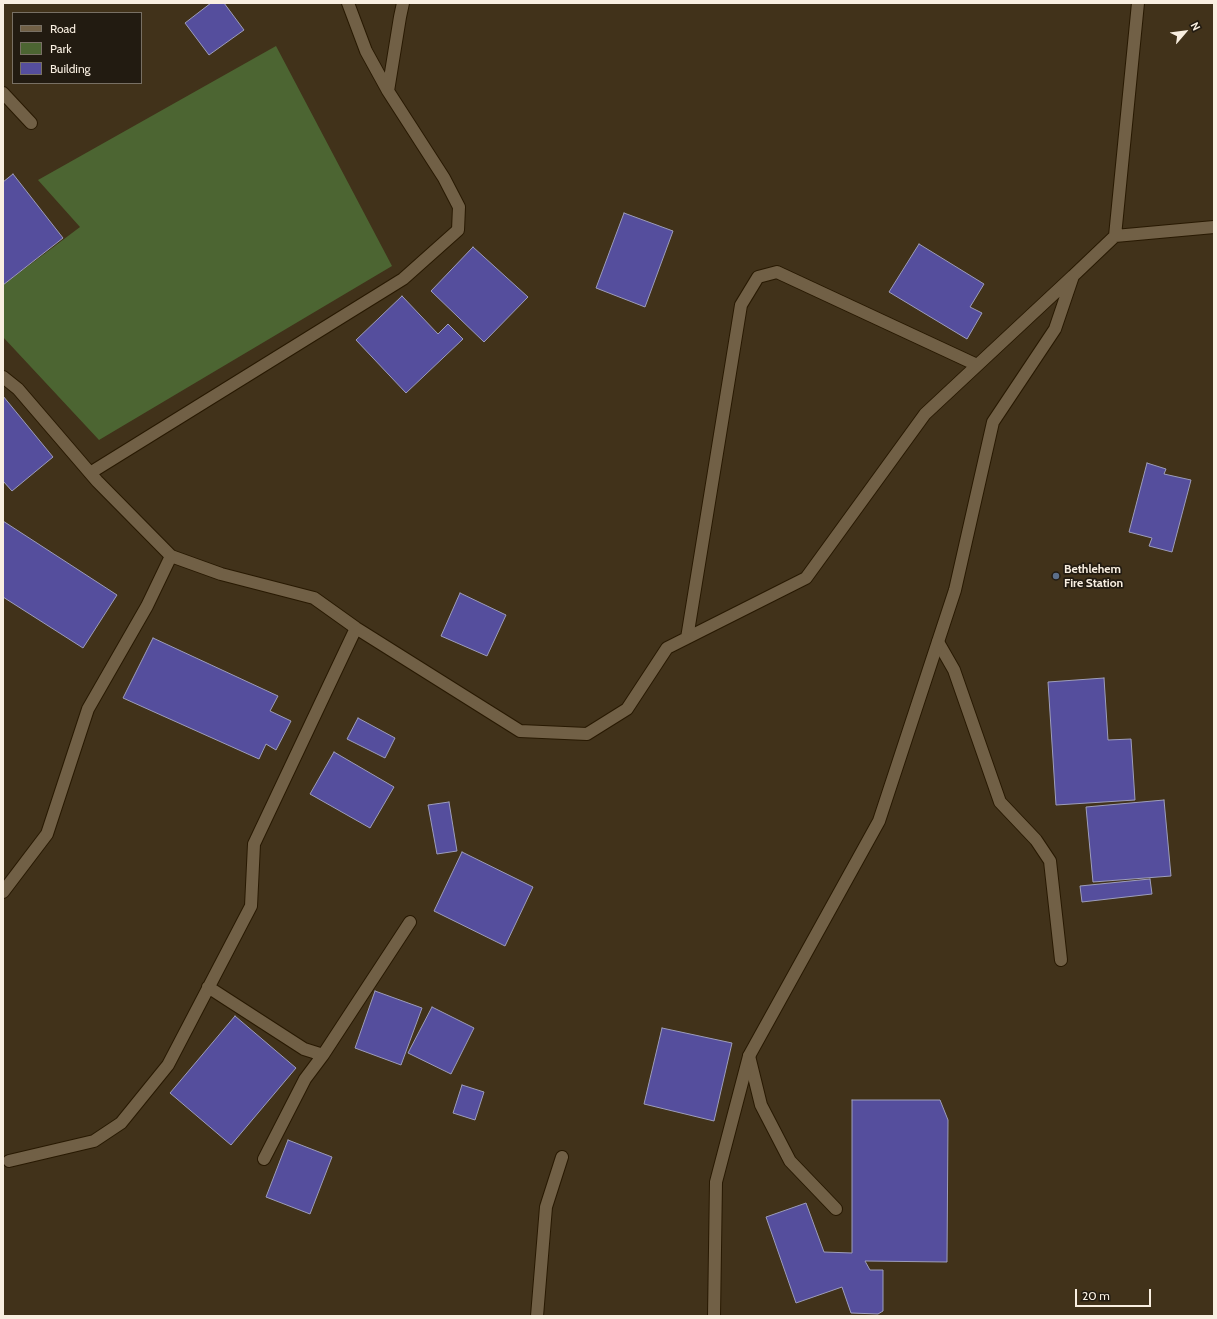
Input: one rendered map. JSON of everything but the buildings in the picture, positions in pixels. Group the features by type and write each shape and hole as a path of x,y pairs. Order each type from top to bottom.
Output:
{"street":[{"path":"90,472 403,279 458,230 459,207 444,178 388,91 366,51 348,3"},
{"path":"388,91 403,3"},
{"path":"1114,236 1138,3"},
{"path":"3,93 31,124"},
{"path":"3,377 18,389 90,472 171,556 221,574 314,598 356,628 520,731 586,734 627,709 667,648 806,578 925,414 1114,236 1214,227"},
{"path":"687,638 741,305 758,277 777,272 977,365"},
{"path":"714,1316 716,1182 749,1056 879,821 956,590 993,422 1055,329 1073,276"},
{"path":"3,892 47,834 88,709 147,606 171,556"},
{"path":"9,1161 94,1141 121,1123 168,1065 251,906 254,844 356,628"},
{"path":"938,642 954,670 1000,802 1036,840 1050,861 1061,960"},
{"path":"264,1159 305,1079 410,922"},
{"path":"208,987 304,1049 322,1055"},
{"path":"749,1056 761,1105 790,1161 836,1208"},
{"path":"537,1316 546,1207 562,1157"}],"green space":[{"path":"276,46 392,266 99,440 3,337 3,285 80,227 38,180"}],"place":[{"name":"Bethlehem Fire Station","path":"1056,576"}]}
